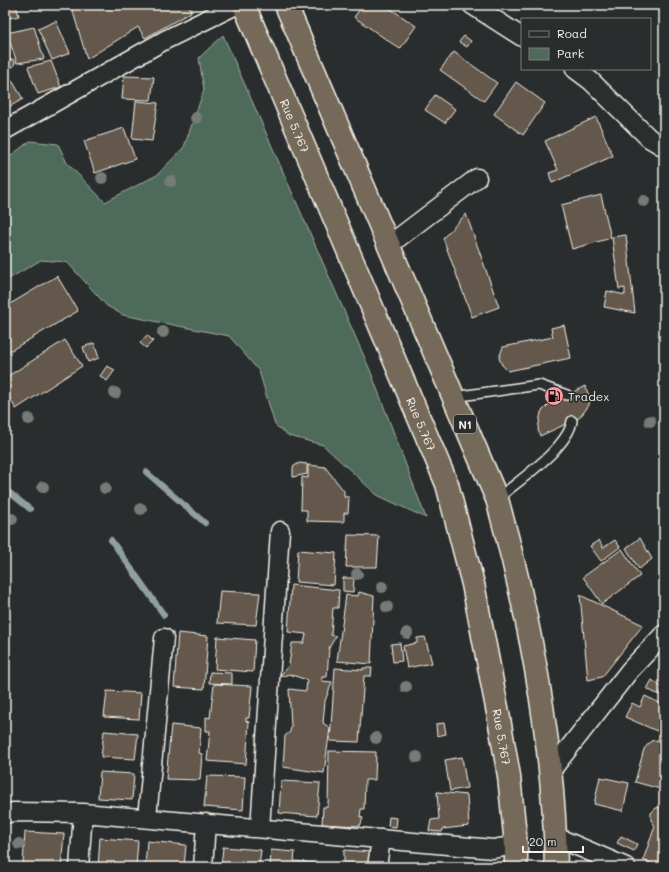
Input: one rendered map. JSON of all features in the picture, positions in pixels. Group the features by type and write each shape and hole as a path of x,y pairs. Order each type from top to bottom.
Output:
{"highway":[{"name":"Rue 5.767","path":"244,5 446,484 473,584 497,705 509,776 516,844 516,867"},
{"name":"N1","path":"286,5 497,498 516,568 542,705 556,837 556,867"}],"street":[{"path":"5,130 164,40 236,5"},
{"path":"472,5 521,36"},
{"path":"576,70 592,81 649,138 664,147"},
{"path":"389,245 477,178"},
{"path":"260,828 280,531"},
{"path":"550,772 630,670 664,634"},
{"path":"147,818 164,638"},
{"path":"5,814 13,812 83,813 493,848 516,844"},
{"path":"79,867 83,813"},
{"path":"203,867 206,823"},
{"path":"556,837 626,867"},
{"path":"377,867 381,839"}],"lane":[{"path":"453,397 539,386 567,395"},
{"path":"497,498 551,453 567,436 572,421"}],"green space":[{"path":"223,35 370,370 426,518 377,495 323,445 289,436 275,425 259,371 229,336 123,315 107,306 67,262 41,260 5,281 5,160 30,141 58,144 67,163 105,202 157,175 184,147 204,90 199,58"}],"building":[{"path":"5,5 16,5 19,16 5,19"},
{"path":"71,5 189,5 191,12 145,38 138,27 87,59"},
{"path":"363,5 385,5 416,26 400,49 354,17"},
{"path":"56,21 70,53 52,60 38,29"},
{"path":"34,27 44,59 17,63 7,33"},
{"path":"464,36 471,41 467,47 459,42"},
{"path":"5,45 9,46 9,60 13,59 15,63 13,67 5,67"},
{"path":"454,52 497,83 484,101 440,70"},
{"path":"51,61 61,87 38,94 28,67"},
{"path":"124,76 154,77 151,100 122,99"},
{"path":"10,77 23,99 9,107 5,99 5,84 8,83 6,79"},
{"path":"516,82 545,103 523,135 494,114"},
{"path":"435,95 455,109 445,123 425,110"},
{"path":"136,101 158,103 152,141 132,139"},
{"path":"596,117 613,156 552,183 549,173 558,170 545,141"},
{"path":"124,128 135,159 95,173 84,141"},
{"path":"601,195 611,238 572,249 561,205"},
{"path":"466,214 499,307 472,317 443,238"},
{"path":"626,235 635,313 604,307 607,291 625,295 625,288 619,289 612,237"},
{"path":"57,276 78,311 8,352 5,347 5,307"},
{"path":"564,325 571,358 508,371 502,365 499,358 503,347 553,337 551,328"},
{"path":"147,335 153,341 146,348 140,343"},
{"path":"65,340 82,366 16,409 5,390 5,378"},
{"path":"94,343 99,358 88,362 83,347"},
{"path":"107,366 115,370 107,381 100,376"},
{"path":"585,386 590,398 589,405 579,418 540,436 538,429 541,412 548,405"},
{"path":"299,463 307,464 307,474 293,477 293,467"},
{"path":"308,465 325,467 344,491 344,497 349,497 348,513 344,513 344,522 307,521 307,510 301,510 302,477 308,478"},
{"path":"348,535 379,536 377,567 346,567"},
{"path":"640,538 652,559 639,569 626,548"},
{"path":"599,540 603,548 615,540 620,547 601,561 590,546"},
{"path":"622,549 640,576 602,604 583,577"},
{"path":"298,550 336,553 334,585 296,582"},
{"path":"343,578 354,578 353,592 343,591"},
{"path":"291,585 339,590 338,608 333,608 331,635 336,636 329,648 327,677 322,677 322,681 332,682 325,701 323,723 330,728 324,773 283,767 285,736 290,732 291,726 289,689 306,691 307,680 289,674 278,678 289,665 292,643 304,643 306,634 288,632"},
{"path":"220,591 260,593 256,625 217,623"},
{"path":"359,592 374,596 371,664 337,661 346,595 358,596"},
{"path":"580,595 643,625 602,677 588,680"},
{"path":"178,633 208,636 204,689 174,687"},
{"path":"217,637 255,640 253,672 215,669"},
{"path":"425,637 432,663 407,668 403,646 417,643 417,638"},
{"path":"400,643 402,661 393,662 391,644"},
{"path":"335,668 363,670 363,668 372,668 371,676 364,676 359,742 330,741"},
{"path":"210,672 232,673 232,684 209,683"},
{"path":"652,680 663,688 659,695 647,689"},
{"path":"214,684 252,686 249,718 246,718 246,721 249,722 246,764 207,761 210,731 206,731 206,717 210,718"},
{"path":"107,691 141,693 139,719 104,717"},
{"path":"645,696 664,705 664,716 657,731 625,717 632,703 640,707"},
{"path":"444,723 446,734 437,736 436,724"},
{"path":"171,725 201,728 199,753 202,754 200,780 166,779"},
{"path":"104,731 138,734 135,759 101,757"},
{"path":"664,739 664,790 635,782 644,749 651,741"},
{"path":"329,751 376,752 375,780 365,780 364,809 361,809 360,817 363,818 360,826 322,824 323,807 328,807"},
{"path":"462,757 467,788 450,791 445,760"},
{"path":"100,772 134,774 132,800 98,798"},
{"path":"207,776 245,777 243,810 204,807"},
{"path":"600,777 629,783 623,811 594,804"},
{"path":"281,781 320,783 317,816 279,813"},
{"path":"437,792 467,795 469,826 443,829 442,832 429,831 431,820 439,819"},
{"path":"664,804 664,867 659,867 643,860 655,826 651,820 651,813 656,808 663,807"},
{"path":"389,817 397,818 396,827 388,826"},
{"path":"25,832 64,834 61,867 23,864"},
{"path":"621,836 637,844 634,851 617,843"},
{"path":"100,838 138,841 136,867 98,867"},
{"path":"147,841 186,845 184,867 145,867"},
{"path":"223,847 261,850 259,867 221,867"},
{"path":"271,850 295,852 294,861 314,863 314,867 270,867"},
{"path":"344,850 372,852 371,864 344,863"}],"waterway":[{"path":"146,472 205,523"},
{"path":"5,489 30,509"},
{"path":"111,540 164,615"}],"place":[{"name":"Tradex","path":"554,396"}]}
